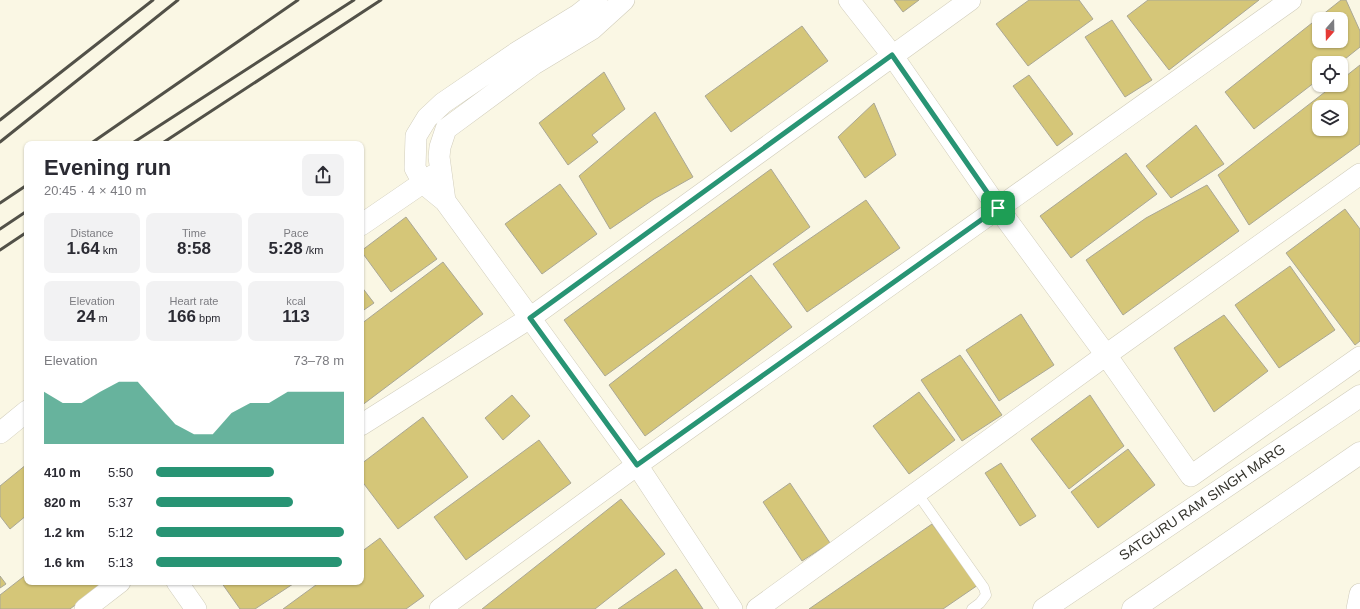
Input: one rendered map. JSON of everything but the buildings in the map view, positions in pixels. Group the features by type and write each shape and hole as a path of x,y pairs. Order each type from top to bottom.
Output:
{"main road":[{"name":"SATGURU RAM SINGH MARG","path":"1044,609 1360,396"},
{"path":"1133,609 1360,453"}],"street":[{"path":"597,0 578,15 516,53 443,103 427,118 416,136 415,168 423,183 445,201 637,465 732,609"},
{"path":"445,201 440,147 446,129 534,64 592,28 624,0"},
{"path":"849,0 892,55 998,208 1106,355 1191,476 1206,500"},
{"path":"364,423 530,318 970,0"},
{"path":"440,609 637,465 1291,0"},
{"path":"364,223 442,170"},
{"path":"766,606 917,493 1106,355 1360,174"},
{"path":"1191,476 1360,357"},
{"path":"0,433 24,413"},
{"path":"85,609 116,585"},
{"path":"179,585 196,609"},
{"path":"1357,609 1360,594"}],"lane":[{"path":"917,493 984,588 986,595 980,603 972,609"}],"railway":[{"path":"0,120 153,0"},
{"path":"0,142 178,0"},
{"path":"94,141 298,0"},
{"path":"136,141 354,0"},
{"path":"166,141 381,0"},
{"path":"0,203 24,187"},
{"path":"0,229 24,213"},
{"path":"0,250 24,234"}],"route":[{"path":"892,55 998,208 637,465 530,318 892,55"}]}
